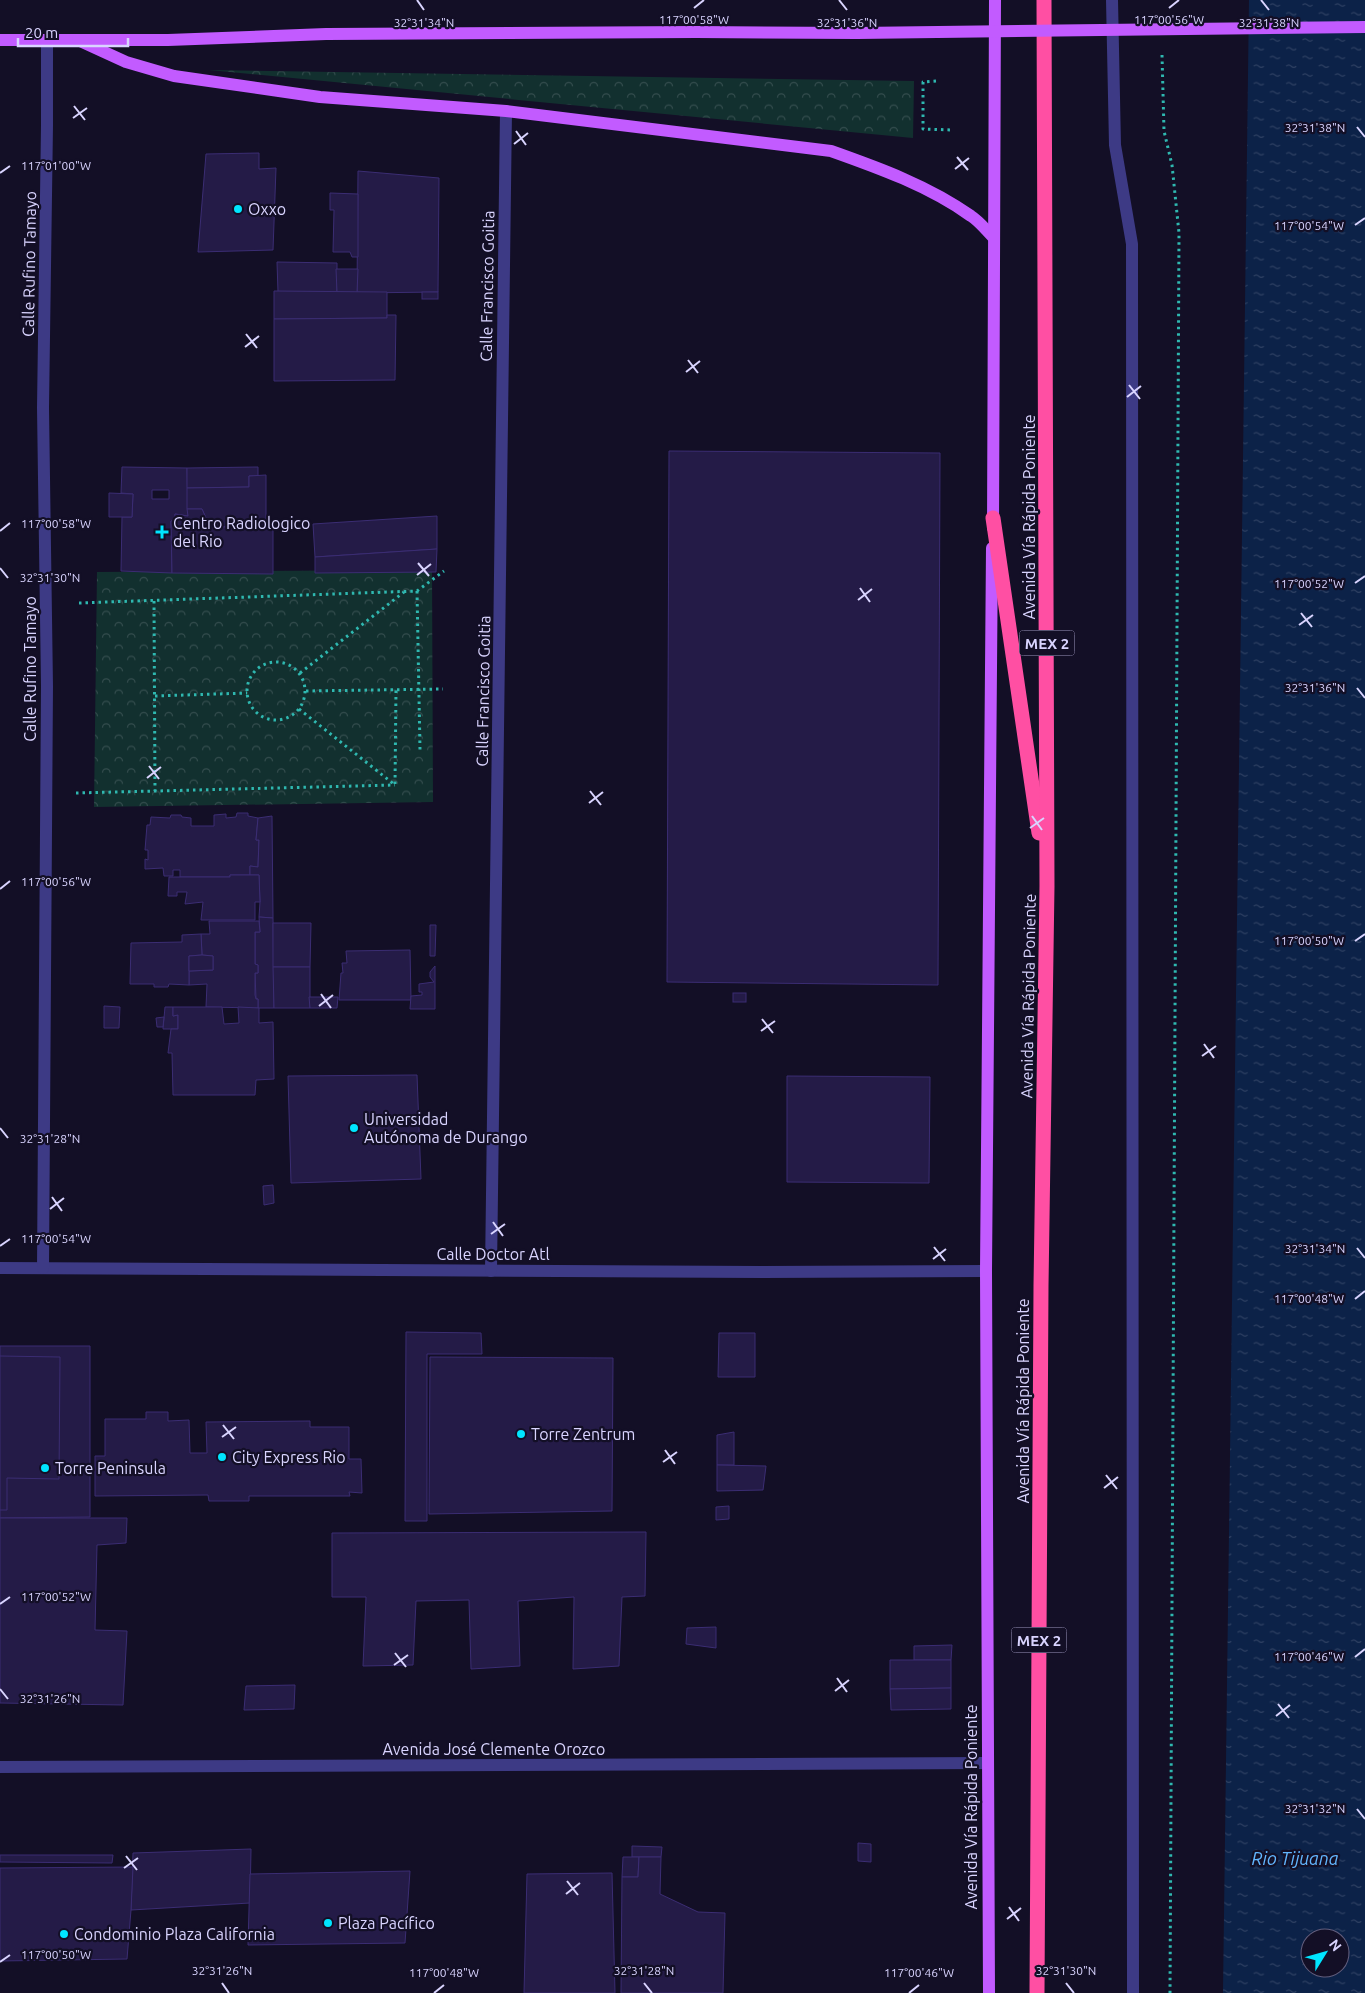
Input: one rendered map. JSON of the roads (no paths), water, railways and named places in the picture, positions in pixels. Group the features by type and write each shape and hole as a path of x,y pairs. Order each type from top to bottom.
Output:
{"highway":[{"name":"Avenida Vía Rápida Poniente","path":"1037,1993 1041,1286 1047,886 1044,0"},
{"path":"993,518 1047,886"}],"main road":[{"name":"Avenida Vía Rápida Poniente","path":"989,1993 986,1271 993,518 995,0"},
{"path":"0,40 168,40 326,34 857,33 1365,26"},
{"path":"78,40 126,62 174,76 320,97 506,111 831,151 871,165 934,194 972,216 993,237"}],"street":[{"path":"1112,0 1114,145 1132,244 1133,1993"},
{"name":"Calle Rufino Tamayo","path":"43,1268 47,686 43,408 47,193 47,40"},
{"name":"Calle Francisco Goitia","path":"491,1271 506,111"},
{"name":"Calle Doctor Atl","path":"0,1268 491,1271 986,1271"},
{"name":"Avenida José Clemente Orozco","path":"0,1767 988,1764"}],"water":[{"name":"Rio Tijuana","path":"1249,0 1365,0 1365,1993 1223,1993"}],"place":[{"name":"Oxxo","path":"238,209"},
{"name":"Centro Radiologico del Rio","path":"162,532"},
{"name":"Universidad Autónoma de Durango","path":"354,1128"},
{"name":"Torre Zentrum","path":"521,1434"},
{"name":"City Express Rio","path":"222,1457"},
{"name":"Torre Peninsula","path":"45,1468"},
{"name":"Plaza Pacífico","path":"328,1923"},
{"name":"Condominio Plaza California","path":"64,1934"}]}
